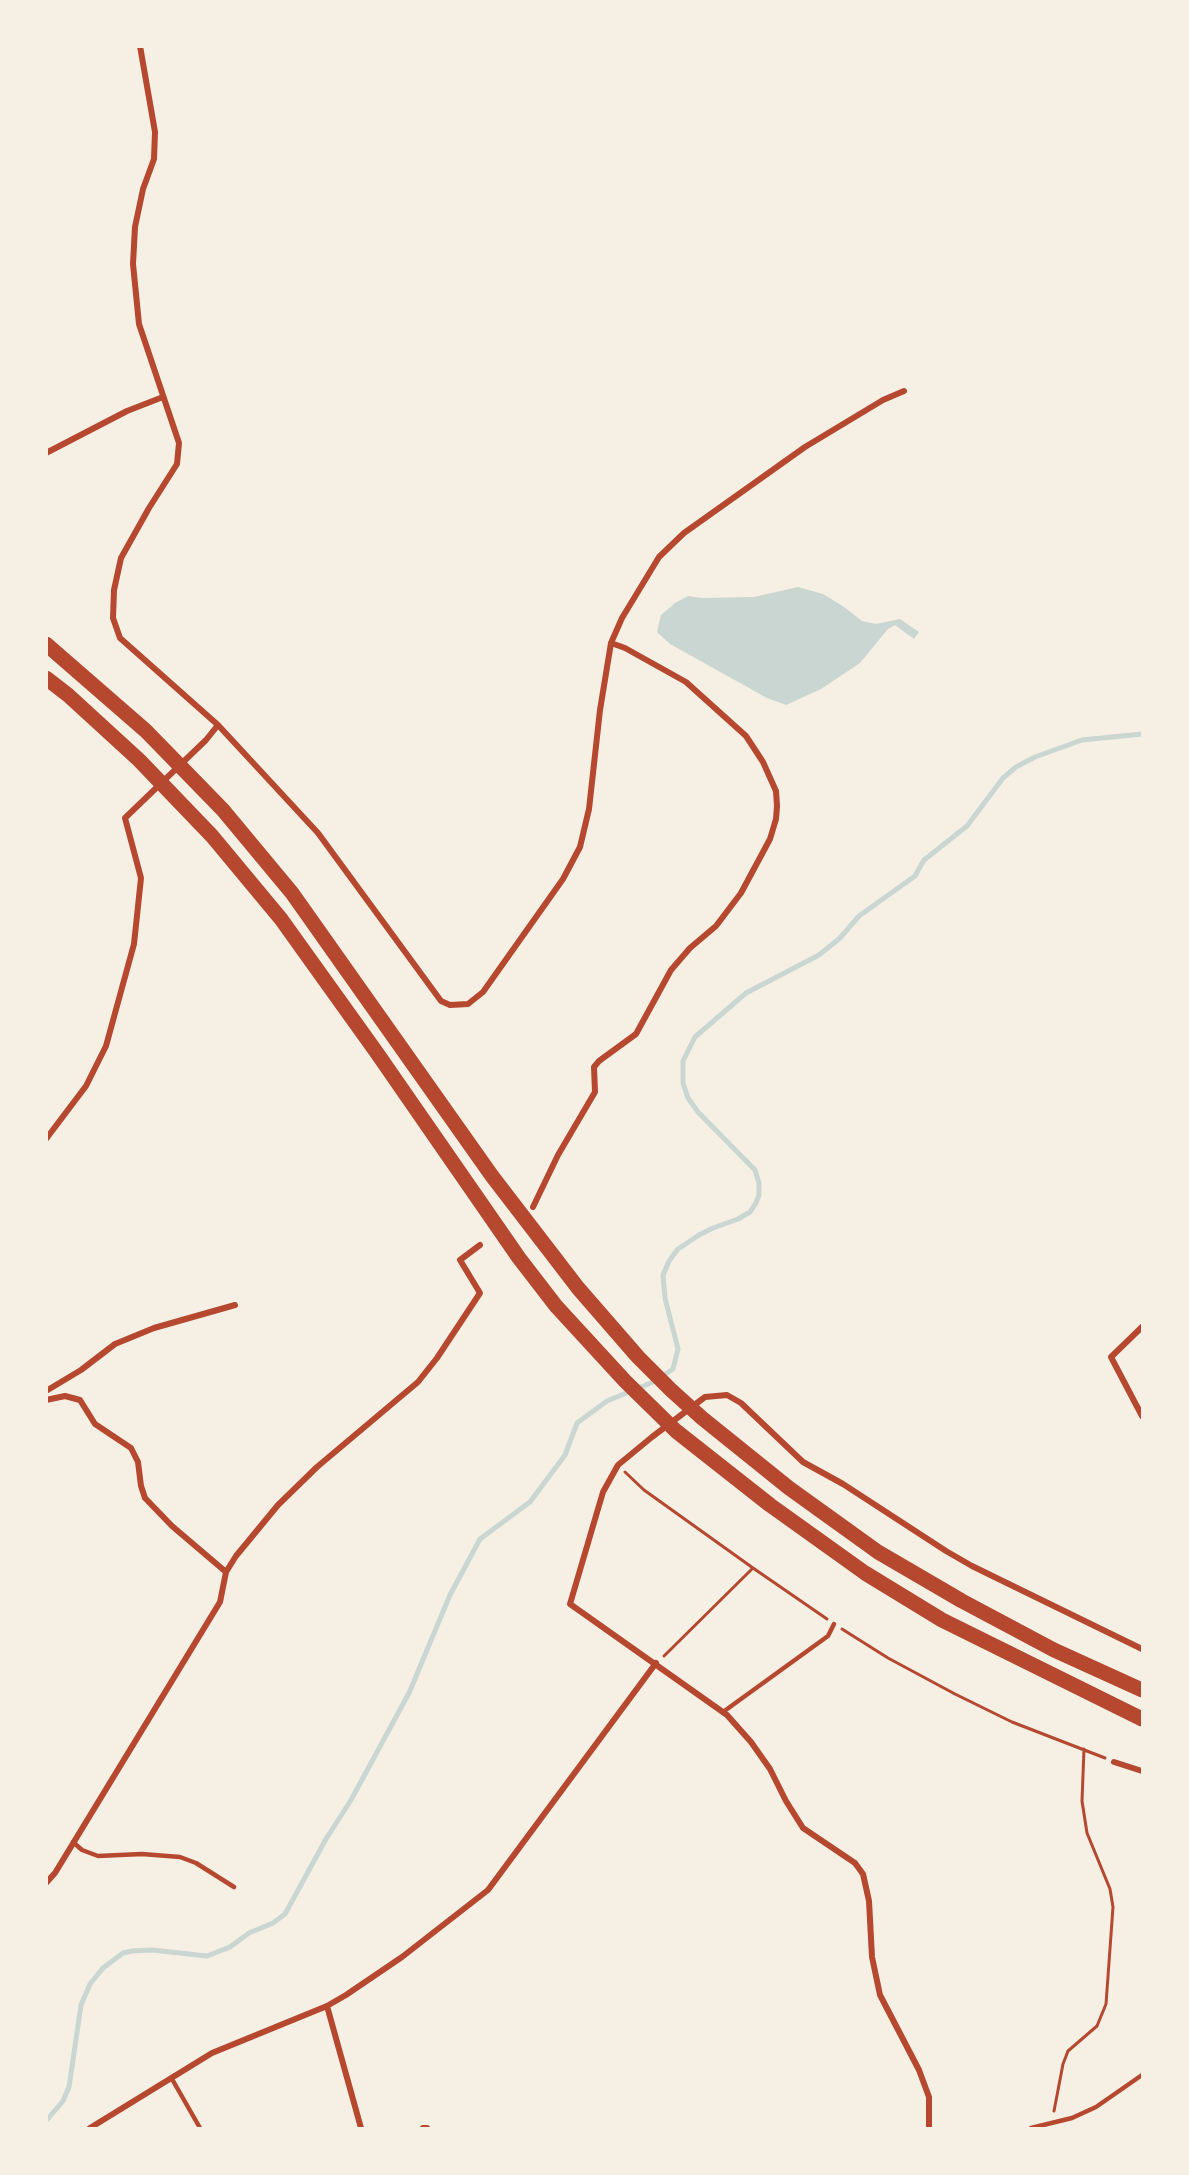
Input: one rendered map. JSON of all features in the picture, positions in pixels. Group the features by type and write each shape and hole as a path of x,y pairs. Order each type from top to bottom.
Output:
{"highway":[{"path":"46,644 146,731 223,810 292,892 492,1176 578,1288 638,1357 702,1418 789,1488 878,1552 962,1601 1054,1650 1143,1690"},
{"path":"46,678 139,760 212,836 281,919 377,1053 500,1232 556,1306 676,1431 770,1505 865,1573 942,1620 1143,1719"}],"street":[{"path":"140,46 155,132 154,159 143,189 135,227 133,264 140,324 179,443 177,464 120,558 114,590 113,618 120,638 218,725 318,833 441,1001 450,1005 468,1004 483,992 563,879 580,847 589,809 600,710 611,643 622,618 659,557 684,533 805,447 883,400 904,391"},
{"path":"46,453 127,411 164,397"},
{"path":"533,1207 558,1155 595,1092 594,1067 636,1034 672,970 690,948 716,926 741,893 770,839 776,819 776,791 763,762 746,736 686,682 625,648 611,643"},
{"path":"46,1139 86,1086 106,1046 134,944 141,878 125,818 206,740 218,725"},
{"path":"46,1883 55,1872 220,1602 226,1572 236,1557 278,1505 317,1467 418,1382 437,1358 480,1293 460,1260 480,1245"},
{"path":"46,1391 81,1370 115,1344 154,1328 235,1305"},
{"path":"1143,1327 1111,1357 1143,1416"},
{"path":"928,2128 929,2097 919,2070 880,1995 872,1957 869,1901 863,1874 855,1863 803,1828 757,1751 723,1712 570,1604 603,1492 618,1465 705,1397 726,1395 741,1403 803,1462 843,1484 946,1551 972,1566 1143,1649"},
{"path":"46,1400 65,1396 80,1400 95,1424 131,1448 138,1462 141,1486 146,1498 172,1526 226,1572"},
{"path":"90,2128 212,2053 327,2006 402,1958 488,1890 656,1664"},
{"path":"1114,1762 1143,1771"},
{"path":"327,2006 361,2128"}],"lane":[{"path":"723,1712 828,1636 834,1624"},
{"path":"73,1842 82,1850 98,1856 142,1854 180,1857 196,1863 234,1887"},
{"path":"1031,2128 1051,2125 1096,2107 1143,2075"},
{"path":"172,2079 200,2128"}],"path":[{"path":"618,1465 644,1490 753,1568 888,1658 1012,1722 1114,1762"},
{"path":"656,1664 753,1568"},
{"path":"1051,2125 1063,2064 1068,2051 1098,2026 1106,2004 1113,1907 1110,1889 1087,1833 1082,1801 1084,1749"}],"shaded area":[{"path":"798,587 823,594 862,621 876,624 900,619 919,632 914,639 895,625 888,629 860,663 821,689 786,705 767,698 670,644 657,632 661,615 688,596 754,597"}],"waterway":[{"path":"46,2121 63,2101 69,2087 81,2005 90,1984 103,1968 123,1953 132,1951 152,1950 207,1956 230,1947 249,1933 273,1923 285,1914 409,1693 450,1595 480,1539 530,1502 565,1455 577,1423 607,1401 653,1382 673,1369 678,1349 665,1298 663,1275 669,1261 678,1249 699,1235 750,1212 759,1195 759,1183 755,1170 698,1112 688,1098 683,1083 683,1061 695,1037 746,993 819,955 840,938 859,916 915,876 924,860 967,826 1003,778 1016,767 1035,757 1082,740 1142,734"}]}
